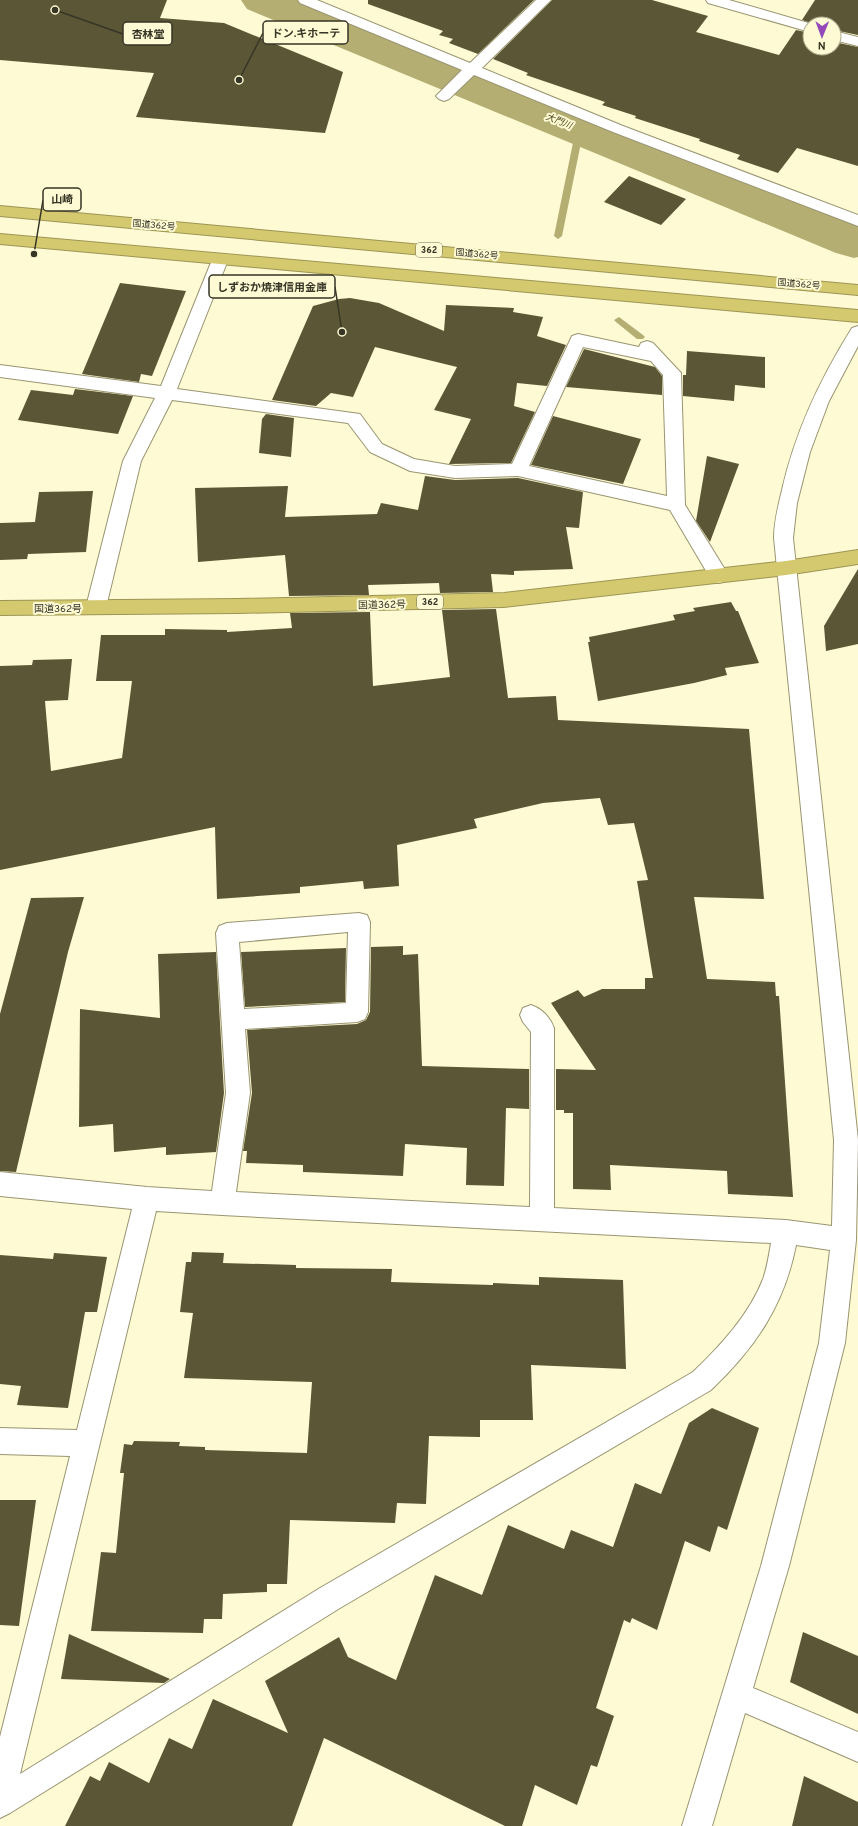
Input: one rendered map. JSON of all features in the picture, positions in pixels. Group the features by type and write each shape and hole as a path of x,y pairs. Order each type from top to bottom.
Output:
{"highway":[{"name":"国道362号","path":"0,211 858,290"},
{"path":"0,238 220,260 858,316"},
{"name":"国道362号","path":"0,608 385,604 504,600 786,568 858,557"}],"street":[{"path":"305,0 618,129 858,221"},
{"path":"444,96 544,0"},
{"path":"713,0 736,3 802,25"},
{"path":"842,37 858,42"},
{"path":"96,607 132,461 166,392 220,260"},
{"path":"697,1826 775,1566 832,1343 844,1240 846,1140 783,530 801,450 829,384 846,350 858,332"},
{"path":"518,470 578,340 652,352 672,373 676,505 719,576"},
{"path":"0,371 354,418 376,448 410,465 455,472 518,470 676,505"},
{"path":"222,1203 238,1092 233,1020 227,933 359,922 357,1012 233,1020"},
{"path":"531,1015 544,1028 542,1219"},
{"path":"0,1184 147,1199 786,1232 844,1240"},
{"path":"0,1796 147,1199"},
{"path":"0,1803 330,1598 702,1381 735,1348 759,1313 774,1281 786,1232"},
{"path":"0,1441 87,1443"},
{"path":"736,1695 858,1747"}],"building":[{"path":"0,0 167,0 160,18 224,23 343,72 325,133 136,117 154,73 0,60"},
{"path":"368,0 534,0 478,54 449,43 453,39 439,35 443,31 368,4"},
{"path":"552,0 652,0 708,16 696,32 779,55 796,30 802,31 802,56 842,56 842,44 858,47 858,166 797,148 778,173 737,159 740,155 699,141 700,139 635,118 636,116 602,105 605,102 526,75 528,73 493,59"},
{"path":"815,0 858,0 858,35 842,32 842,16 805,16"},
{"path":"629,176 686,199 661,225 604,202"},
{"path":"120,283 186,291 152,376 141,374 139,382 82,374"},
{"path":"350,298 379,303 444,331 446,305 514,308 513,312 543,317 537,336 566,345 547,386 517,383 514,406 535,412 511,463 449,464 471,419 434,410 457,367 375,347 353,397 331,393 316,406 272,400 313,306 339,299"},
{"path":"584,349 655,367 662,376 662,395 566,387"},
{"path":"687,351 765,357 765,388 735,385 734,401 683,396 683,375 686,375"},
{"path":"75,389 133,396 118,434 18,420 31,390 73,395"},
{"path":"266,414 294,418 291,457 259,453 262,419"},
{"path":"553,416 641,439 623,484 531,465"},
{"path":"707,456 739,464 710,542 696,521"},
{"path":"425,476 455,480 518,478 583,492 579,528 566,527 573,569 514,571 514,575 491,574 493,592 440,593 439,583 368,585 369,595 289,596 285,555 198,562 195,488 288,486 285,517 377,514 381,503 418,510"},
{"path":"93,491 86,552 28,554 27,559 0,560 0,523 35,522 39,492"},
{"path":"858,569 858,644 826,651 824,626"},
{"path":"731,602 736,611 738,611 759,663 725,668 727,675 694,683 598,701 588,642 590,642 589,637 675,620 673,615 695,611 693,608"},
{"path":"496,609 508,698 556,696 558,720 749,729 764,899 694,897 707,979 775,982 776,996 779,996 793,1197 728,1194 727,1171 610,1165 611,1190 573,1189 573,1113 564,1113 564,1110 556,1110 556,1069 596,1070 551,1003 578,990 584,997 602,989 645,989 645,978 653,978 637,881 648,880 634,823 608,825 600,798 543,803 474,819 477,828 397,845 399,886 364,889 363,881 300,887 300,893 217,899 215,827 0,870 0,666 32,665 33,660 72,659 68,700 45,701 51,771 122,758 132,681 96,681 101,635 165,635 165,629 227,630 227,632 292,628 290,613 370,612 373,686 450,677 442,610"},
{"path":"84,897 68,952 16,1172 0,1171 0,1014 31,898"},
{"path":"403,946 403,955 418,954 422,1066 529,1069 529,1109 506,1108 504,1186 466,1185 467,1148 405,1144 403,1176 303,1172 303,1165 246,1163 247,1151 243,1151 252,1093 247,1030 357,1024 366,1020 370,1012 371,947"},
{"path":"346,948 345,1002 245,1007 241,952"},
{"path":"216,952 224,1093 216,1152 166,1155 166,1147 114,1152 113,1124 79,1127 80,1009 160,1018 158,954"},
{"path":"192,1252 224,1253 223,1263 296,1265 296,1268 392,1269 391,1282 539,1285 539,1277 623,1280 626,1369 531,1365 533,1420 480,1420 480,1437 429,1436 426,1504 397,1503 395,1523 290,1520 287,1584 267,1584 267,1592 223,1594 222,1619 204,1619 203,1633 91,1631 101,1552 116,1553 124,1473 120,1473 124,1444 132,1445 134,1441 180,1442 179,1446 205,1447 205,1450 307,1453 312,1382 184,1378 193,1313 180,1312 186,1262 191,1262"},
{"path":"54,1253 107,1257 97,1312 85,1312 68,1408 17,1405 21,1386 0,1384 0,1255 53,1259"},
{"path":"712,1408 759,1428 727,1530 718,1526 710,1552 685,1541 657,1630 632,1618 630,1623 624,1620 596,1708 614,1716 597,1767 591,1765 577,1805 535,1785 522,1826 505,1826 324,1738 292,1826 65,1826 90,1776 100,1781 109,1762 149,1783 169,1738 192,1749 213,1699 288,1733 265,1681 339,1637 348,1657 396,1680 435,1575 482,1595 508,1525 564,1549 571,1530 613,1547 635,1483 661,1494 689,1423"},
{"path":"0,1500 36,1500 19,1626 0,1625"},
{"path":"803,1632 858,1656 858,1714 790,1682"},
{"path":"69,1634 170,1679 164,1683 61,1679"},
{"path":"804,1776 858,1802 858,1826 792,1826"}],"waterway":[{"name":"大門川","path":"263,0 854,242"},
{"path":"558,236 580,128"},
{"path":"619,320 640,337"}],"place":[{"name":"杏林堂","path":"55,10"},
{"name":"ドン.キホーテ","path":"239,80"},
{"name":"山崎","path":"34,254"},
{"name":"しずおか焼津信用金庫","path":"342,332"}]}
